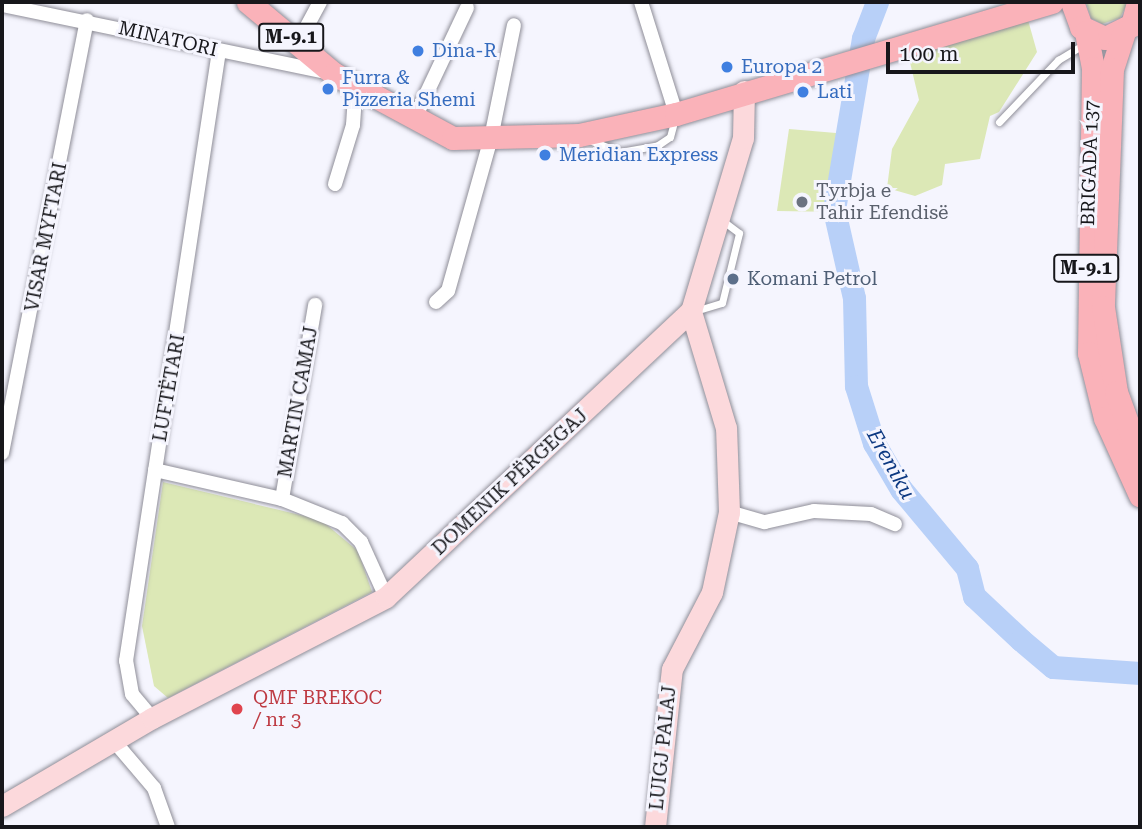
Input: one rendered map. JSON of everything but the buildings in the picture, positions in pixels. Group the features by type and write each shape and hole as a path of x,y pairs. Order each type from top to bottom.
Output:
{"main road":[{"name":"M-9.1","path":"248,2 334,74 414,120 453,138 579,135 676,114 744,91 1052,2"},
{"name":"BRIGADA 137","path":"1072,2 1085,33 1088,342 1105,418 1140,495"},
{"name":"BRIGADA 137","path":"1138,2 1124,32 1112,69 1103,307 1116,392 1140,458"},
{"name":"M-9.1","path":"1016,12 1105,38 1124,32"},
{"name":"DOMENIK PËRGEGAJ","path":"2,806 152,718 386,597 691,311 723,221 743,138 744,91"},
{"name":"LUIGJ PALAJ","path":"655,827 672,669 712,592 729,513 726,428 691,311"}],"street":[{"path":"298,43 320,2"},
{"path":"641,2 676,114"},
{"name":"MINATORI","path":"2,5 87,20 334,74"},
{"path":"414,120 467,8"},
{"name":"VISAR MYFTARI","path":"2,453 87,20"},
{"path":"436,302 448,291 491,138 514,25"},
{"name":"LUFTËTARI","path":"152,718 132,694 126,662 219,51"},
{"path":"335,184 353,125 356,86"},
{"name":"MARTIN CAMAJ","path":"282,499 315,305"},
{"name":"MARTIN CAMAJ","path":"155,470 282,499 352,529 386,597"},
{"path":"729,513 765,522 814,511 872,514 895,524"},
{"path":"114,741 154,788 168,827"}],"lane":[{"path":"999,122 1085,33"}],"green space":[{"path":"1086,2 1125,2 1126,6 1120,18 1102,24 1091,18"},
{"path":"1028,20 1037,52 999,112 990,116 980,159 945,164 942,185 915,196 887,188 892,149 919,100 908,54"},
{"path":"789,129 836,133 839,212 777,211"},
{"path":"163,482 321,520 358,551 372,592 168,698 154,686 142,626"}],"waterway":[{"name":"Ereniku","path":"877,2 863,38 834,210 854,298 856,386 874,443 901,489 967,568 974,596 1021,640 1053,667 1140,673"}],"place":[{"name":"Dina-R","path":"418,51"},
{"name":"Europa 2","path":"727,67"},
{"name":"Furra & Pizzeria Shemi","path":"328,89"},
{"name":"Lati","path":"803,92"},
{"name":"Meridian Express","path":"545,155"},
{"name":"Tyrbja e Tahir Efendisë","path":"802,202"},
{"name":"Komani Petrol","path":"733,279"},
{"name":"QMF BREKOC / nr 3","path":"237,709"}]}
